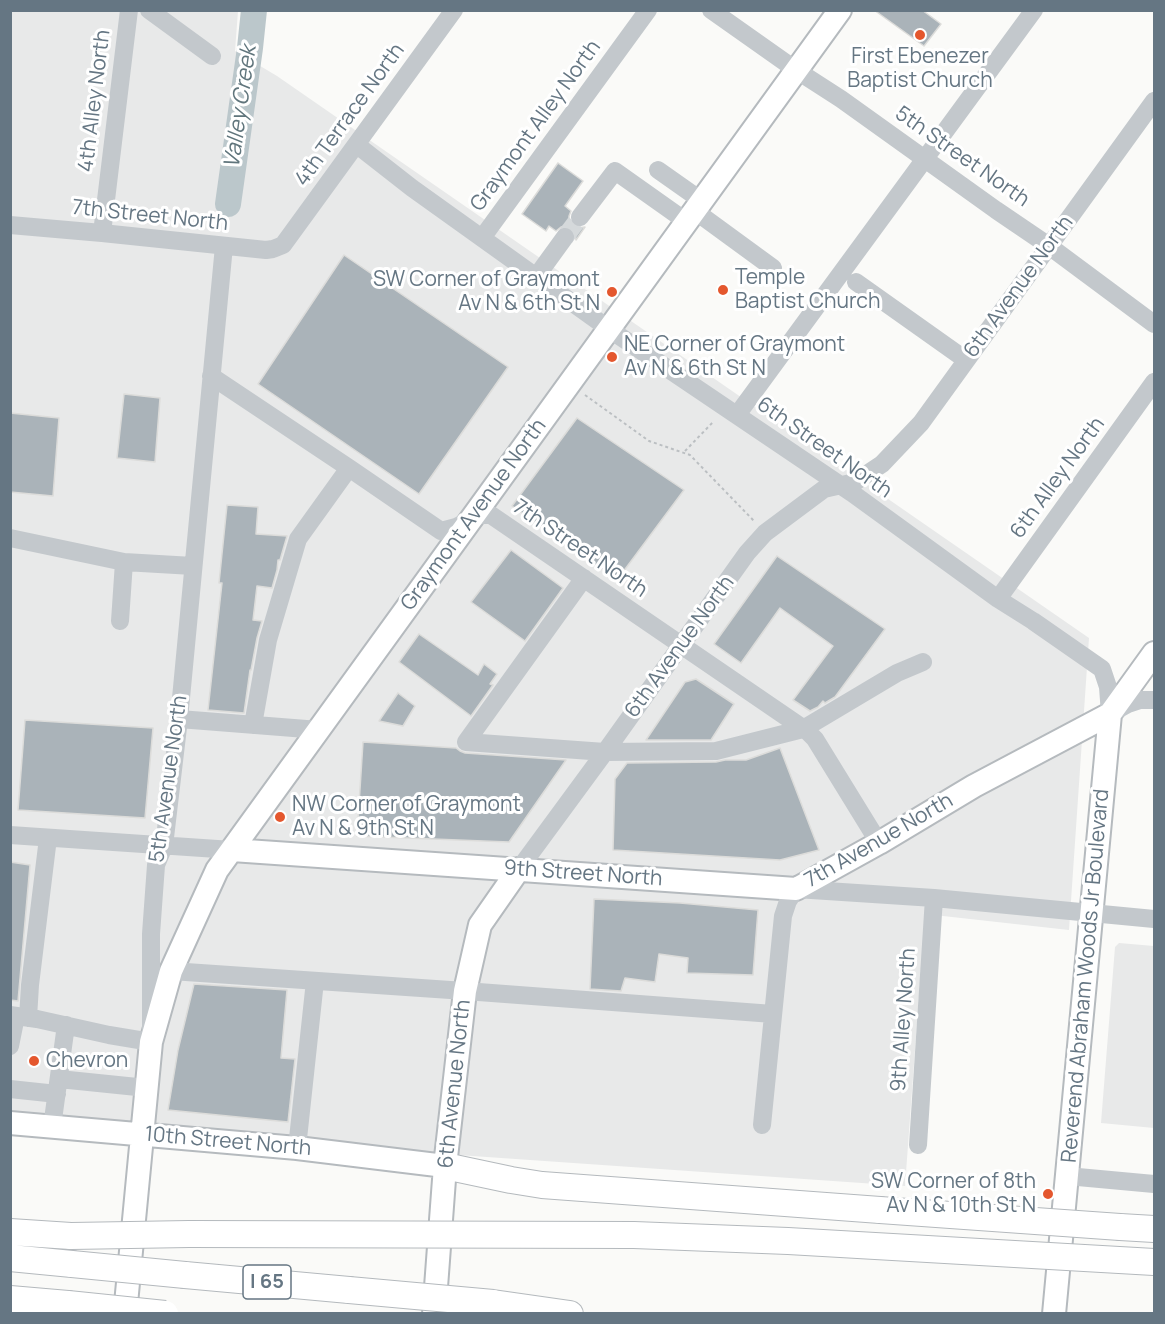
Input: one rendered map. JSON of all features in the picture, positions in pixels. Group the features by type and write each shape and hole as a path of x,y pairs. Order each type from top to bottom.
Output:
{"highway":[{"path":"445,1166 542,1185 1155,1229"},
{"path":"10,1232 71,1236 634,1235 788,1241 1155,1262"},
{"name":"I 65","path":"10,1258 494,1303 570,1314"},
{"path":"10,1299 165,1314"}],"main road":[{"name":"Graymont Avenue North","path":"151,1042 171,971 217,870 840,10"},
{"path":"1110,714 1155,653"},
{"name":"7th Avenue North","path":"796,889 974,786 1110,714"},
{"name":"Reverend Abraham Woods Jr Boulevard","path":"1054,1314 1110,714"},
{"name":"9th Street North","path":"232,850 796,889"},
{"name":"6th Avenue North","path":"434,1314 445,1166 465,991 480,925 519,869"},
{"name":"5th Avenue North","path":"125,1314 151,1042"},
{"name":"10th Street North","path":"10,1123 297,1148 445,1166"}],"street":[{"name":"4th Alley North","path":"102,233 129,10"},
{"path":"149,10 213,56"},
{"name":"4th Terrace North","path":"283,245 454,10"},
{"name":"Graymont Alley North","path":"482,238 648,10"},
{"name":"5th Street North","path":"711,10 1049,246 1155,324"},
{"path":"731,411 925,159 1034,10"},
{"name":"6th Avenue North","path":"519,869 747,553 765,533 825,489 855,482 882,464 921,423 1155,101"},
{"name":"6th Street North","path":"357,145 412,188 609,329 840,485 998,599 1102,669 1110,714"},
{"path":"658,170 694,211"},
{"path":"580,217 615,171 694,211 773,268"},
{"name":"7th Street North","path":"10,225 266,250 283,245"},
{"path":"536,277 565,237"},
{"name":"5th Avenue North","path":"151,1042 151,934 156,865 164,846 178,719 224,246"},
{"path":"855,282 966,360"},
{"name":"7th Street North","path":"211,376 441,531 456,527 480,515 491,515 803,729 815,739 879,843"},
{"name":"6th Alley North","path":"998,599 1155,382"},
{"path":"253,725 268,640 298,539 349,468"},
{"path":"10,537 124,562 193,566"},
{"path":"120,621 124,562"},
{"path":"584,578 466,742 605,752 716,751 803,729 897,673 923,662"},
{"path":"1110,714 1140,700 1155,700"},
{"path":"178,719 319,730"},
{"name":"9th Street North","path":"10,835 232,850"},
{"path":"10,1046 30,985 48,838"},
{"name":"9th Street North","path":"796,889 934,898 1155,919"},
{"name":"7th Avenue North","path":"762,1125 783,916 788,901 796,889"},
{"name":"9th Alley North","path":"918,1145 934,898"},
{"path":"171,971 773,1014"},
{"path":"297,1148 315,981"},
{"path":"18,1016 151,1042"},
{"path":"52,1127 66,1025"},
{"path":"10,1089 58,1086 147,1088"},
{"path":"1067,1176 1155,1184"}],"path":[{"path":"570,384 649,441 690,455 765,533"},
{"path":"684,452 731,411"}],"shaded area":[{"path":"10,11 238,11 235,51 277,76 1089,638 1069,930 925,914 905,1186 11,1124"},
{"path":"1119,943 1154,946 1154,1128 1101,1123 1115,947"}],"building":[{"name":"First Ebenezer Baptist Church","path":"874,10 922,10 941,24 924,46"},
{"path":"558,163 583,181 565,206 571,211 569,221 573,226 585,227 576,240 571,228 561,227 556,231 549,226 546,231 522,214"},
{"path":"344,255 508,367 419,494 258,384"},
{"path":"124,394 160,398 155,462 117,458"},
{"path":"10,413 59,418 53,496 10,492"},
{"path":"577,418 684,490 617,580 512,506"},
{"path":"227,505 258,507 256,534 287,536 280,560 278,560 272,588 257,586 253,620 262,621 250,670 244,713 208,710 222,583 219,583"},
{"path":"511,550 563,588 525,641 471,602"},
{"path":"777,556 885,629 835,697 825,703 823,701 810,711 793,700 833,646 780,608 741,663 714,644"},
{"path":"419,634 478,675 484,664 497,674 490,684 493,685 471,716 399,662"},
{"path":"696,679 734,704 711,740 646,740 685,682"},
{"path":"398,693 415,706 403,726 379,721"},
{"path":"25,720 153,728 145,818 18,810"},
{"path":"363,742 456,748 465,753 566,760 509,842 357,836"},
{"path":"780,748 819,850 780,860 613,850 615,779 627,763 746,760"},
{"path":"10,862 30,865 18,1001 10,1000"},
{"path":"594,899 758,910 753,975 687,973 688,958 659,954 655,982 625,978 621,991 590,989"},
{"path":"194,984 287,990 281,1058 295,1059 288,1122 168,1110 178,1050"}],"waterway":[{"name":"Valley Creek","path":"228,204 254,10"}],"tunnel":[{"path":"565,237 580,217"}],"place":[{"name":"First Ebenezer Baptist Church","path":"920,35"},
{"name":"Temple Baptist Church","path":"723,290"},
{"name":"SW Corner of Graymont Av N & 6th St N","path":"612,292"},
{"name":"NE Corner of Graymont Av N & 6th St N","path":"612,357"},
{"name":"NW Corner of Graymont Av N & 9th St N","path":"280,817"},
{"name":"Chevron","path":"34,1061"},
{"name":"SW Corner of 8th Av N & 10th St N","path":"1048,1194"}]}
